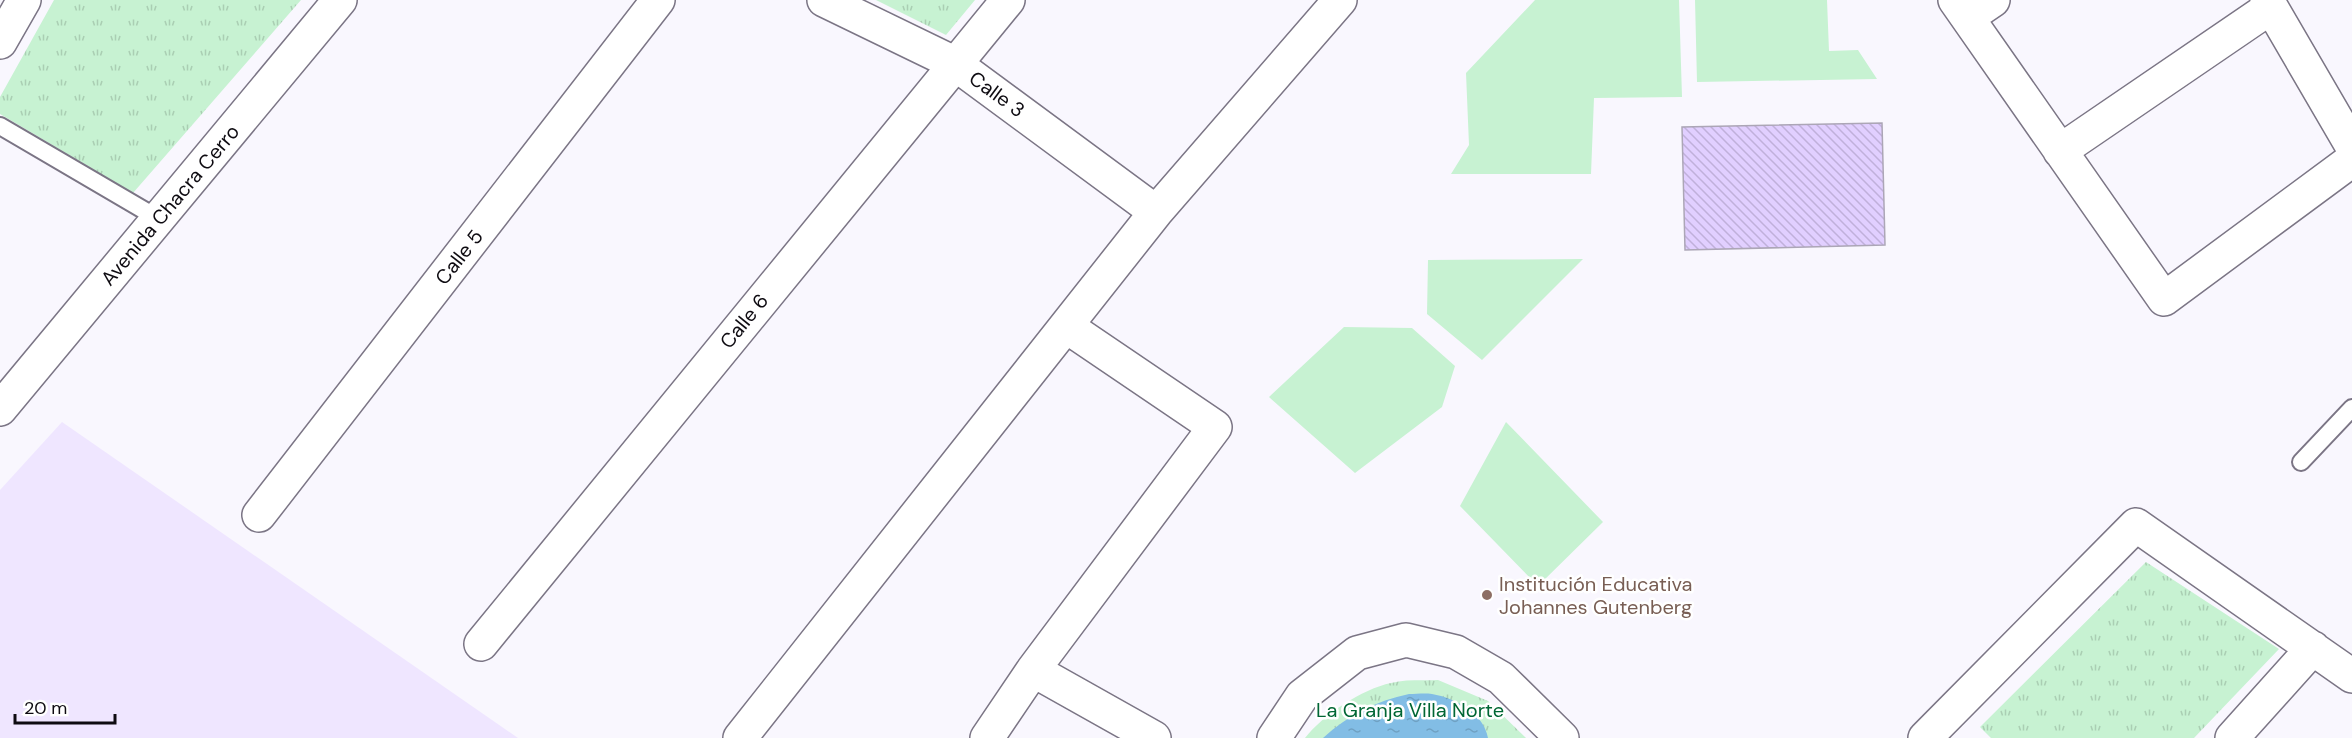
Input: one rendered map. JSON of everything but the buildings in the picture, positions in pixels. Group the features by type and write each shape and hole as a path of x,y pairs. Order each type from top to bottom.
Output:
{"street":[{"path":"0,42 24,0"},
{"name":"Avenida Chacra Cerro","path":"0,409 340,0"},
{"name":"Calle 5","path":"260,515 658,0"},
{"name":"Calle 3","path":"824,0 954,63 1156,212"},
{"name":"Calle 6","path":"482,644 954,63 1008,0"},
{"path":"740,738 1156,212 1340,0"},
{"path":"2060,151 2269,4 2352,146"},
{"path":"1972,6 2060,151 2164,299 2352,160"},
{"path":"987,738 1033,670 1215,427 1066,326"},
{"path":"1938,734 2136,525 2352,676"},
{"path":"1274,738 1302,696 1357,653 1406,640 1456,652 1501,678 1562,738"},
{"path":"2232,738 2313,648"},
{"path":"1033,670 1154,738"}],"lane":[{"path":"0,126 159,219"},
{"path":"2301,462 2352,408"}],"shaded area":[{"path":"62,422 518,738 0,738 0,490"}],"green space":[{"path":"54,0 301,0 133,193 0,114 0,97"},
{"path":"876,0 975,0 946,35"},
{"path":"1535,0 1679,0 1682,97 1594,98 1591,174 1451,174 1469,145 1466,73"},
{"path":"1695,0 1827,0 1829,51 1858,50 1877,79 1697,82"},
{"path":"1583,259 1482,360 1427,314 1428,260"},
{"path":"1344,327 1412,328 1455,366 1442,407 1355,473 1269,397"},
{"path":"1506,422 1603,522 1538,586 1460,506"},
{"path":"2146,562 2279,649 2194,738 1991,738 1980,727"},
{"name":"La Granja Villa Norte","path":"1438,680 1488,701 1526,738 1305,738 1332,712 1368,691 1397,682"}],"water":[{"path":"1409,694 1441,696 1468,708 1481,722 1488,738 1323,738 1342,722 1363,710"}],"place":[{"name":"Institución Educativa Johannes Gutenberg","path":"1487,595"}]}
